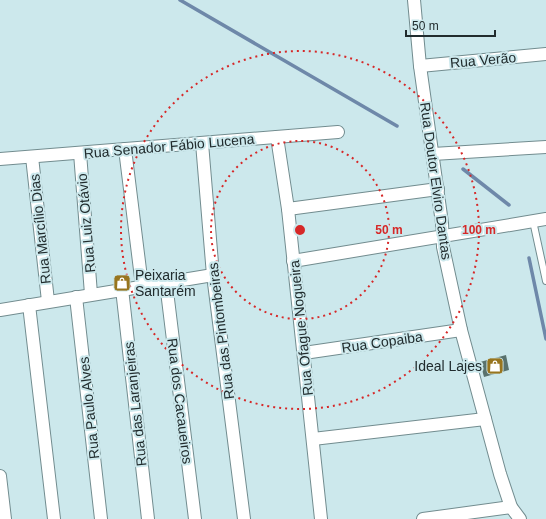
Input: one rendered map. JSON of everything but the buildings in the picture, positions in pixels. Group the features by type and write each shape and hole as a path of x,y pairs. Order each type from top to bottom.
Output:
{"street":[{"name":"Rua Doutor Elviro Dantas","path":"414,0 420,66 434,154 442,236 461,330 511,507 520,519"},
{"name":"Rua Verão","path":"420,66 546,54"},
{"name":"Rua Senador Fábio Lucena","path":"0,159 338,132"},
{"name":"Rua Ofague Nogueira","path":"277,137 288,209 321,519"},
{"name":"Rua das Pintombeiras","path":"202,144 213,275 244,519"},
{"path":"434,154 546,147"},
{"path":"126,150 142,286"},
{"name":"Rua Luiz Otávio","path":"80,153 92,294"},
{"name":"Rua Marcílio Dias","path":"32,157 48,301"},
{"path":"288,209 438,189"},
{"path":"293,261 546,219"},
{"path":"0,310 213,275"},
{"name":"Rua dos Cacaueiros","path":"166,283 195,519"},
{"name":"Rua das Laranjeiras","path":"122,290 148,519"},
{"name":"Rua Paulo Alves","path":"76,297 102,519"},
{"path":"29,305 54,519"},
{"name":"Rua Copaiba","path":"304,353 461,330"},
{"path":"313,439 485,419"},
{"path":"0,476 5,519"},
{"path":"423,519 511,507"}],"lane":[{"path":"533,221 546,281"}],"waterway":[{"path":"180,0 397,126"},
{"path":"463,169 509,205"},
{"path":"529,258 546,339"}],"place":[{"name":"Peixaria Santarém","path":"122,283"},
{"name":"Ideal Lajes","path":"495,366"}]}
